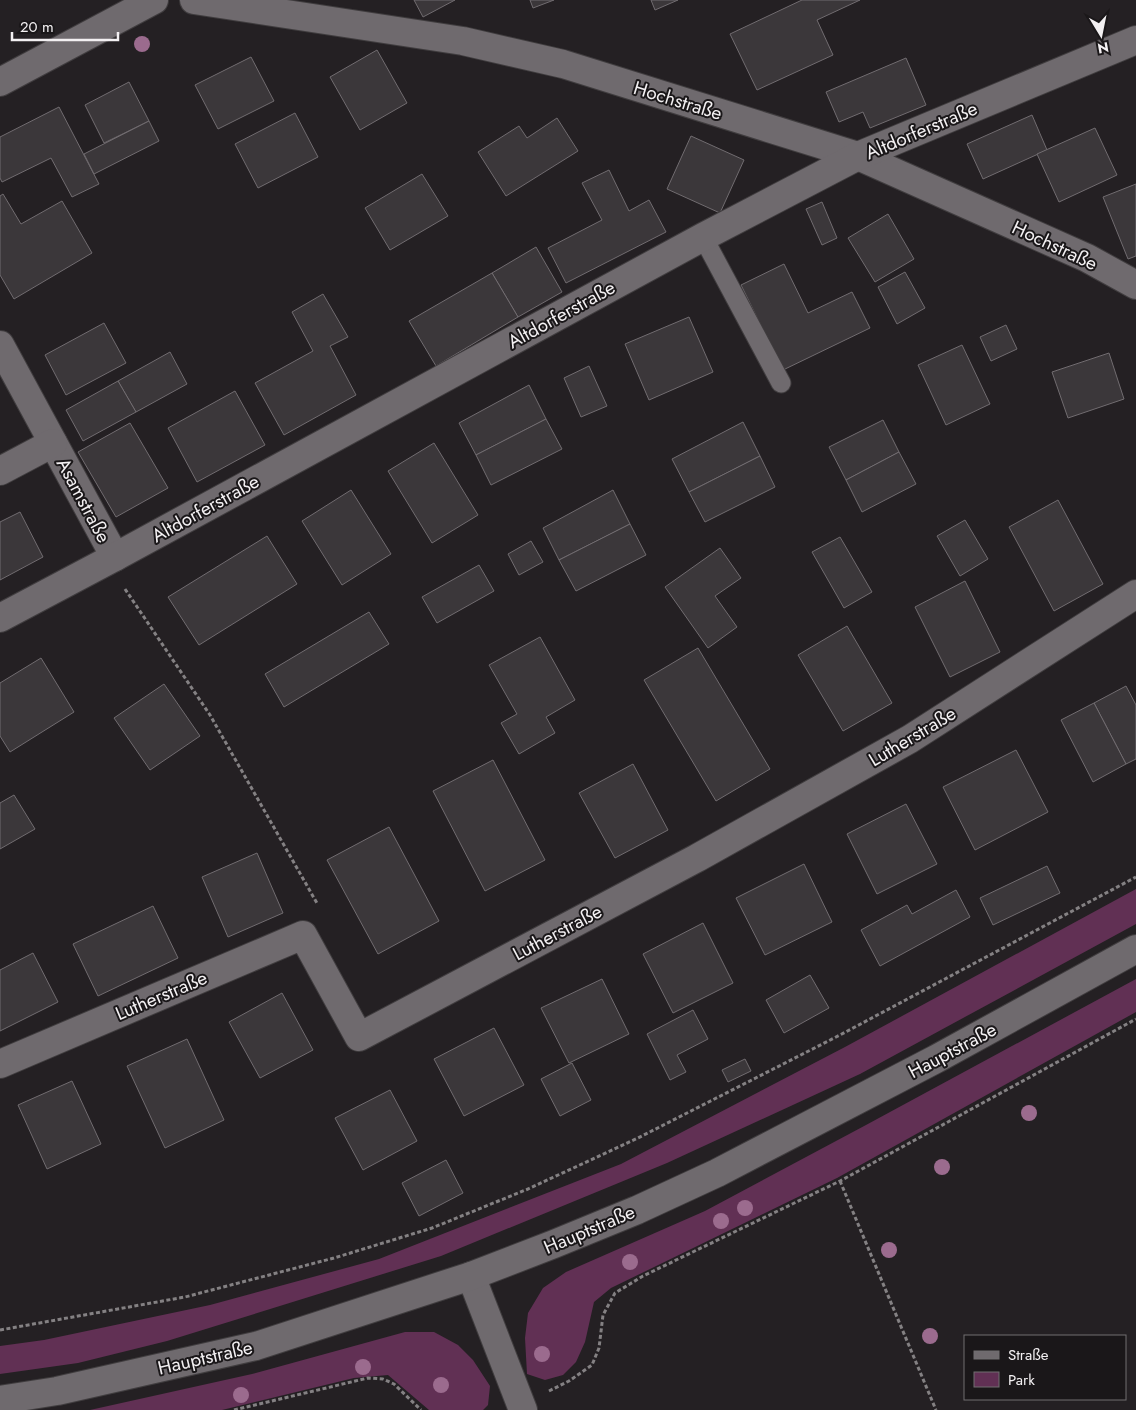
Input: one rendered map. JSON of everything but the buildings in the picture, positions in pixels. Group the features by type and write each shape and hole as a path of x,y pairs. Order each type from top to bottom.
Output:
{"street":[{"path":"0,82 154,0"},
{"name":"Hochstraße","path":"194,0 463,41 554,62 858,156 1087,258 1136,285"},
{"name":"Altdorferstraße","path":"0,618 111,560 703,237 858,156 1136,40"},
{"name":"Asamstraße","path":"0,345 53,443 111,560"},
{"name":"Asamstraße","path":"0,470 53,443"},
{"name":"Lutherstraße","path":"0,1064 303,935 358,1037 697,858 910,739 1136,594"},
{"name":"Hauptstraße","path":"0,1400 57,1391 256,1346 471,1276 554,1244 637,1210 717,1173 952,1050 1136,950"},
{"path":"471,1276 522,1407"}],"lane":[{"path":"703,237 781,383"}],"path":[{"path":"111,560 210,715 328,923 303,935"},
{"path":"0,1330 185,1297 334,1258 432,1228 528,1189 647,1134 840,1035 1136,877"},
{"path":"522,1407 569,1382 592,1365 599,1348 603,1314 615,1293 643,1276 840,1180 1136,1019"},
{"path":"840,1180 936,1410"},
{"path":"234,1410 368,1378 383,1379 394,1384 421,1410"}],"green space":[{"path":"1136,889 1136,924 860,1074 667,1163 441,1256 167,1341 78,1363 0,1374 0,1346 44,1340 210,1305 379,1259 621,1164 845,1047"},
{"path":"1136,979 1136,1012 837,1178 611,1288 594,1302 585,1342 576,1362 563,1375 545,1380 527,1374 525,1338 528,1313 543,1288 566,1272 705,1211"},
{"path":"405,1332 434,1332 458,1345 473,1360 490,1386 488,1405 483,1410 429,1410 388,1375 354,1378 222,1410 90,1410 252,1374"}]}
